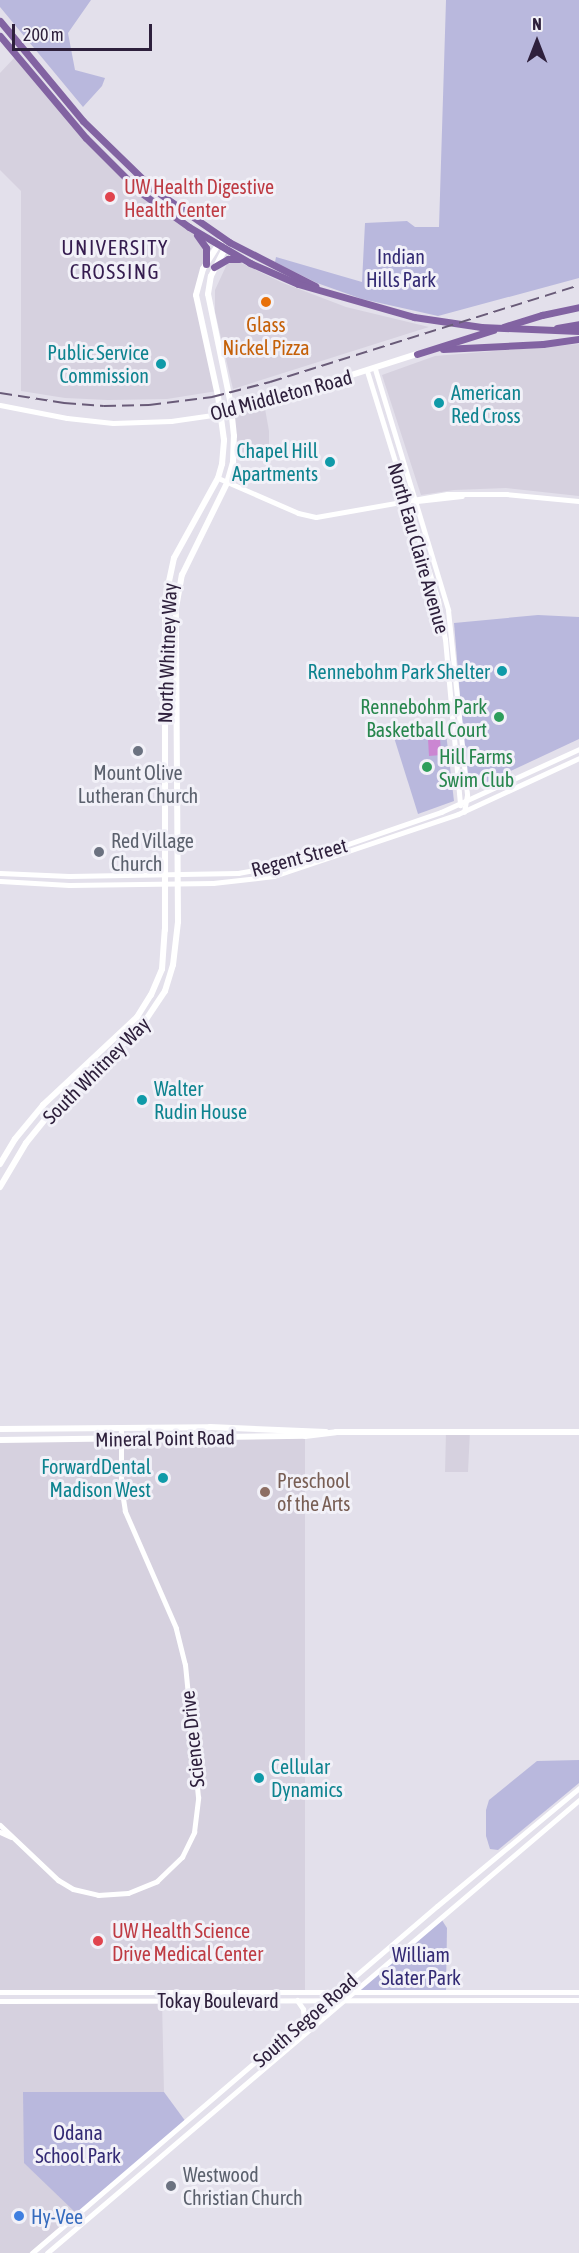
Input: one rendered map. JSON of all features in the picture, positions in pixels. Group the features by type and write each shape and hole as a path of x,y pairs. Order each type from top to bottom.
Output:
{"main road":[{"path":"0,21 63,97 129,168 200,223 226,240 322,290"},
{"path":"0,36 116,170 189,227 244,260 298,284 408,316 462,325 579,331"},
{"path":"33,76 40,77 63,97"},
{"path":"86,138 106,155 113,153"},
{"path":"129,168 152,200"},
{"path":"152,200 160,200 190,220 200,223"},
{"path":"189,227 206,248 206,264"},
{"name":"North Whitney Way","path":"165,875 165,600 174,558 218,478 224,451 220,414 197,303 199,278 206,264 226,240"},
{"name":"North Whitney Way","path":"176,874 175,659 178,590 194,549 227,483 234,452 232,412 208,297 221,247"},
{"path":"214,267 228,259 244,260"},
{"path":"417,354 542,315 579,307"},
{"path":"552,329 579,324"},
{"path":"417,354 451,348 543,344 579,339"},
{"name":"Old Middleton Road","path":"220,414 375,369 417,354"},
{"name":"South Whitney Way","path":"0,1187 26,1143 46,1118 141,1027 165,991 173,965 177,938 176,874"},
{"name":"South Whitney Way","path":"0,1164 15,1139 43,1105 133,1021 151,995 165,952 165,875"},
{"name":"Mineral Point Road","path":"0,1429 121,1427 262,1428 329,1432 579,1432"},
{"name":"Mineral Point Road","path":"0,1440 312,1435 329,1432"}],"street":[{"name":"North Eau Claire Avenue","path":"375,369 442,585 450,623 466,800 464,812"},
{"name":"North Eau Claire Avenue","path":"367,371 436,592 445,639 459,804 464,812"},
{"name":"Old Middleton Road","path":"0,405 60,417 113,423 171,421 220,414"},
{"path":"218,478 298,513 316,517 417,501 440,495 506,494 579,501"},
{"path":"577,750 578,758"},
{"name":"Regent Street","path":"0,873 69,876 237,873 293,863 459,804 577,750"},
{"name":"Regent Street","path":"0,881 69,885 177,883 242,881 283,874 464,812 578,758"},
{"name":"Science Drive","path":"0,1825 65,1885 98,1895 116,1895 144,1888 165,1875 182,1857 194,1832 198,1797 185,1665 176,1628 125,1511 122,1494 121,1427"},
{"name":"South Segoe Road","path":"32,2253 328,1999 579,1788"},
{"name":"South Segoe Road","path":"47,2253 579,1800"},
{"name":"Science Drive","path":"0,1832 11,1837"},
{"name":"Tokay Boulevard","path":"0,1992 579,1992"},
{"path":"297,2000 303,2009 304,2020"},
{"name":"Tokay Boulevard","path":"0,2001 579,2000"}],"shaded area":[{"name":"UNIVERSITY CROSSING","path":"16,56 110,164 202,240 207,253 197,286 217,391 167,399 108,400 65,398 21,391 21,191 0,170 0,73"},
{"path":"237,261 283,283 346,307 429,327 233,389 215,312 215,290 227,264"},
{"path":"579,344 579,496 506,488 454,490 421,495 382,375 435,356"},
{"path":"264,403 269,431 269,453 234,452 232,412"},
{"path":"440,738 441,755 429,756 428,739"},
{"path":"446,1431 470,1431 468,1472 445,1472"},
{"path":"305,1436 305,1991 0,1992 0,1440"},
{"path":"162,2000 164,2092 23,2093 77,2214 29,2253 0,2253 0,2001"}],"green space":[{"path":"0,0 91,0 68,33 75,70 105,78 102,86 83,107 0,7"},
{"name":"Indian Hills Park","path":"446,0 579,0 579,278 438,316 362,299 317,283 275,262 276,257 362,282 365,223 407,221 415,227 439,227"},
{"path":"538,615 579,617 579,739 468,791 454,623"},
{"name":"Hill Farms Swim Club","path":"407,727 446,733 454,801 418,814 392,731"},
{"path":"579,1760 579,1783 498,1850 490,1849 486,1836 486,1810 489,1800 537,1761"},
{"name":"William Slater Park","path":"440,1917 447,1928 446,1991 353,1992"},
{"name":"Odana School Park","path":"23,2092 164,2092 186,2122 77,2214 24,2163"}],"railway":[{"path":"0,393 64,403 104,406 149,405 212,397 270,382 579,285"}],"place":[{"name":"UW Health Digestive Health Center","path":"110,197"},
{"name":"Glass Nickel Pizza","path":"266,302"},
{"name":"Public Service Commission","path":"161,364"},
{"name":"American Red Cross","path":"439,403"},
{"name":"Chapel Hill Apartments","path":"330,462"},
{"name":"Rennebohm Park Shelter","path":"502,671"},
{"name":"Rennebohm Park Basketball Court","path":"499,717"},
{"name":"Mount Olive Lutheran Church","path":"138,751"},
{"name":"Hill Farms Swim Club","path":"427,767"},
{"name":"Red Village Church","path":"99,852"},
{"name":"Walter Rudin House","path":"142,1100"},
{"name":"ForwardDental Madison West","path":"163,1478"},
{"name":"Preschool of the Arts","path":"265,1492"},
{"name":"Cellular Dynamics","path":"259,1778"},
{"name":"UW Health Science Drive Medical Center","path":"98,1941"},
{"name":"Westwood Christian Church","path":"171,2186"},
{"name":"Hy-Vee","path":"19,2216"}],"district":[{"name":"UNIVERSITY CROSSING","path":"115,259"}]}
